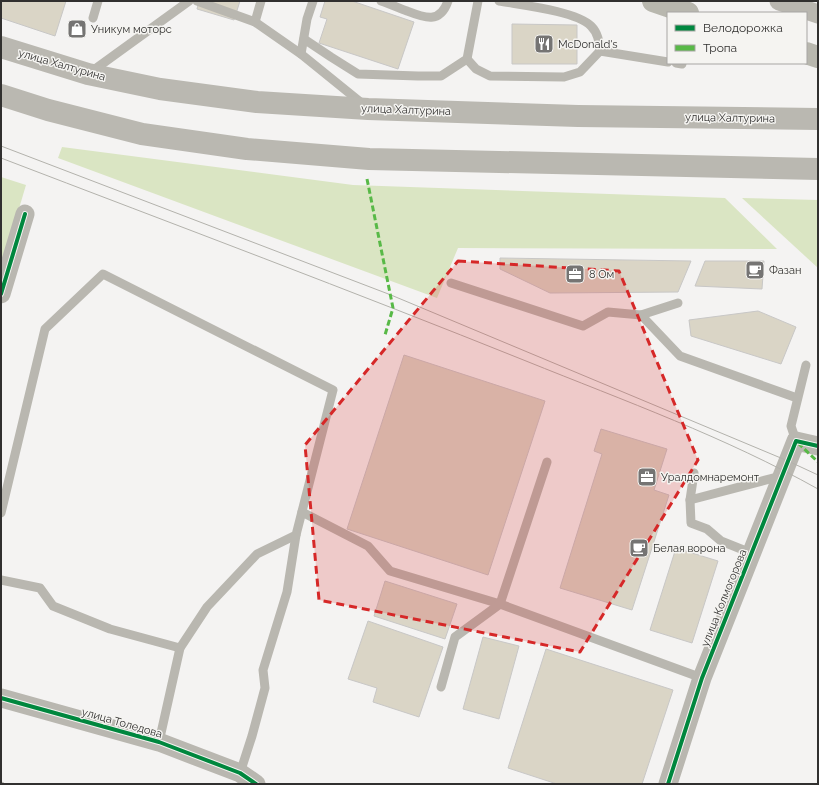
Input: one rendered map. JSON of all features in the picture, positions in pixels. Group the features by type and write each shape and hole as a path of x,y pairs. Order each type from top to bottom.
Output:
{"main road":[{"path":"653,1 685,12"},
{"name":"улица Халтурина","path":"1,46 88,74 160,89 257,102 578,116 818,119"},
{"path":"807,53 818,57"},
{"path":"1,95 48,110 142,134 247,149 369,159 818,169"}],"street":[{"path":"779,1 818,14"},
{"path":"1,294 25,214"},
{"path":"796,442 818,446"},
{"name":"улица Колмогорова","path":"668,784 702,678 796,442"},
{"name":"улица Толедова","path":"1,698 159,742 240,773 256,784"}],"lane":[{"path":"93,18 98,1"},
{"path":"88,74 189,1"},
{"path":"197,1 255,22 301,54 368,108"},
{"path":"255,22 261,1"},
{"path":"301,54 307,19 314,1"},
{"path":"381,1 425,18 436,17 445,9 448,1"},
{"path":"304,39 358,74 441,76 467,59 478,1"},
{"path":"499,1 573,15 590,25 598,37 600,51"},
{"path":"467,59 476,69 490,76 564,77 580,72 600,51"},
{"path":"600,51 667,62"},
{"path":"1,513 45,329 102,274 332,390 296,535 287,592 263,670 265,688 240,773"},
{"path":"451,283 583,326 608,312 641,315 678,303"},
{"path":"641,315 680,356 798,398"},
{"path":"796,442 791,426 806,365"},
{"path":"441,687 455,638 500,604 547,462"},
{"path":"694,474 690,500 691,523 707,529 721,540 751,552"},
{"path":"690,500 783,476"},
{"path":"302,512 368,546 390,571 500,604 702,678"},
{"path":"159,742 180,648 207,606 257,554 296,535"},
{"path":"1,580 40,588 53,606 110,629 180,648"}],"highlighted area":[{"path":"458,261 619,271 698,460 580,652 319,600 305,445"}],"green space":[{"path":"62,147 353,185 725,198 777,249 458,248 437,298 58,158"},
{"path":"1,177 26,185 1,269"},
{"path":"742,198 818,200 818,268"}],"building":[{"path":"1,1 66,1 55,36 1,18"},
{"path":"199,1 240,1 234,20 197,9"},
{"path":"325,1 352,1 414,22 398,69 319,43 327,19 320,17"},
{"name":"McDonald's","path":"512,24 577,25 577,64 512,64"},
{"path":"500,258 691,261 678,292 550,293 500,269"},
{"path":"705,261 764,261 762,289 695,286"},
{"path":"758,311 796,327 781,364 691,336 689,320"},
{"path":"404,355 545,401 488,575 347,529"},
{"path":"601,429 667,449 654,490 669,495 632,610 560,588 602,454 594,451"},
{"path":"676,548 718,561 692,643 650,630"},
{"path":"385,581 457,604 445,639 374,616"},
{"path":"368,621 443,647 419,717 373,702 377,688 348,679"},
{"path":"483,637 519,646 499,719 463,709"},
{"path":"546,649 673,690 642,784 557,784 508,768"}],"tram line":[{"path":"1,146 391,295 788,461 818,475"},
{"path":"1,158 264,258 637,405 711,436 783,470 818,489"}],"marked path":[{"path":"367,179 393,308 385,335"},
{"path":"798,443 818,462"}],"cycle path":[{"path":"1,294 25,214"},
{"path":"668,784 702,678 796,441 818,446"},
{"path":"1,698 159,742 240,773 256,784"}],"place":[{"name":"Уникум моторс","path":"77,29"},
{"name":"McDonald's","path":"544,44"},
{"name":"Фазан","path":"755,270"},
{"name":"8 Ом","path":"575,274"},
{"name":"Уралдомнаремонт","path":"647,477"},
{"name":"Белая ворона","path":"639,548"}]}
